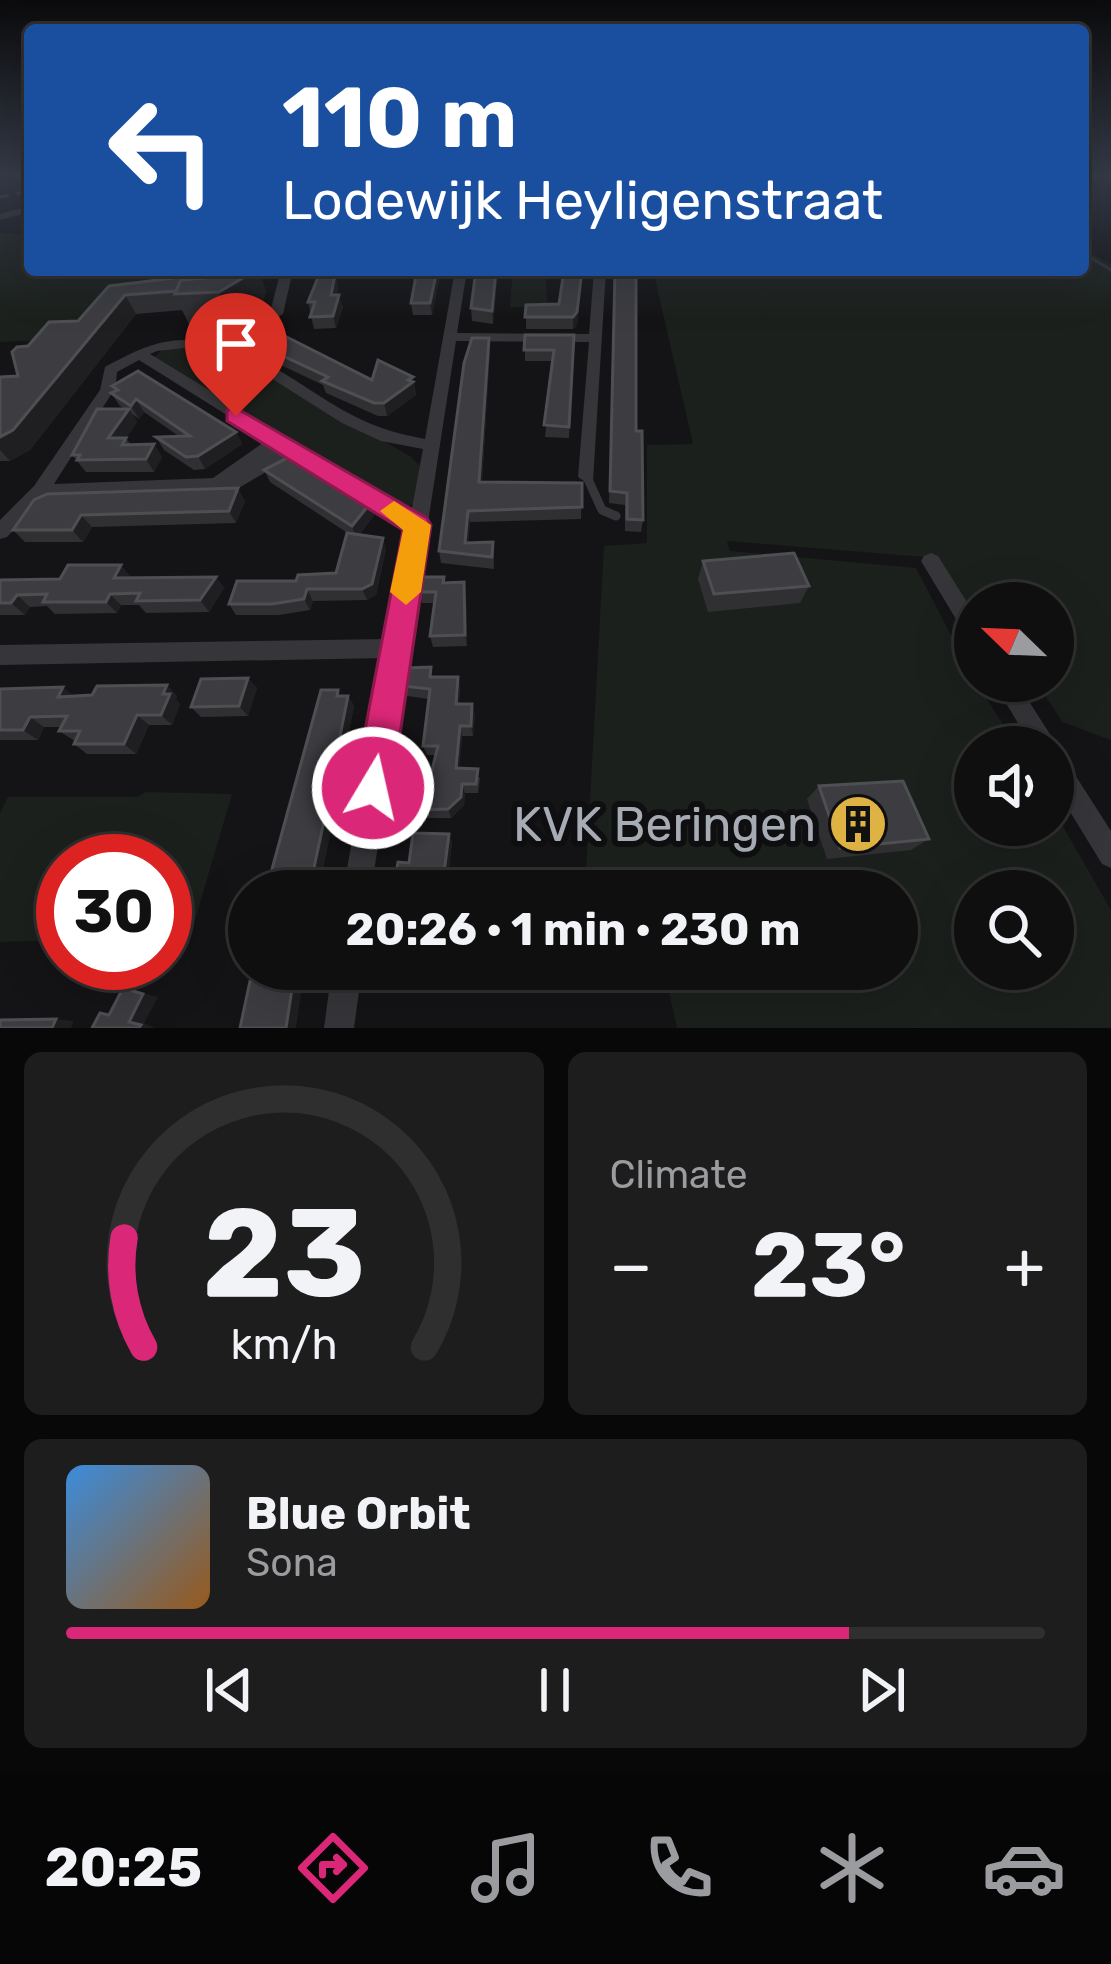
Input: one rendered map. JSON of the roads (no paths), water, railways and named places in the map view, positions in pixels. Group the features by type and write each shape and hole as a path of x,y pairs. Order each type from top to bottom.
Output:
{"street":[{"path":"222,347 277,314 286,276"},
{"path":"360,870 459,276"},
{"path":"587,477 596,276"},
{"path":"451,337 595,338"},
{"path":"0,532 40,491 107,390 110,370 169,341 222,347 388,439 429,445"},
{"path":"138,353 418,525"},
{"path":"107,390 155,366"},
{"path":"40,491 244,482 284,445"},
{"path":"931,561 954,599"},
{"path":"0,655 395,648"},
{"path":"1074,794 1111,855"},
{"path":"339,1028 344,990"}],"lane":[{"path":"587,477 602,509 616,516"}],"waterway":[{"path":"1089,257 1111,270"}],"place":[{"name":"KVK Beringen","path":"858,824"}]}
